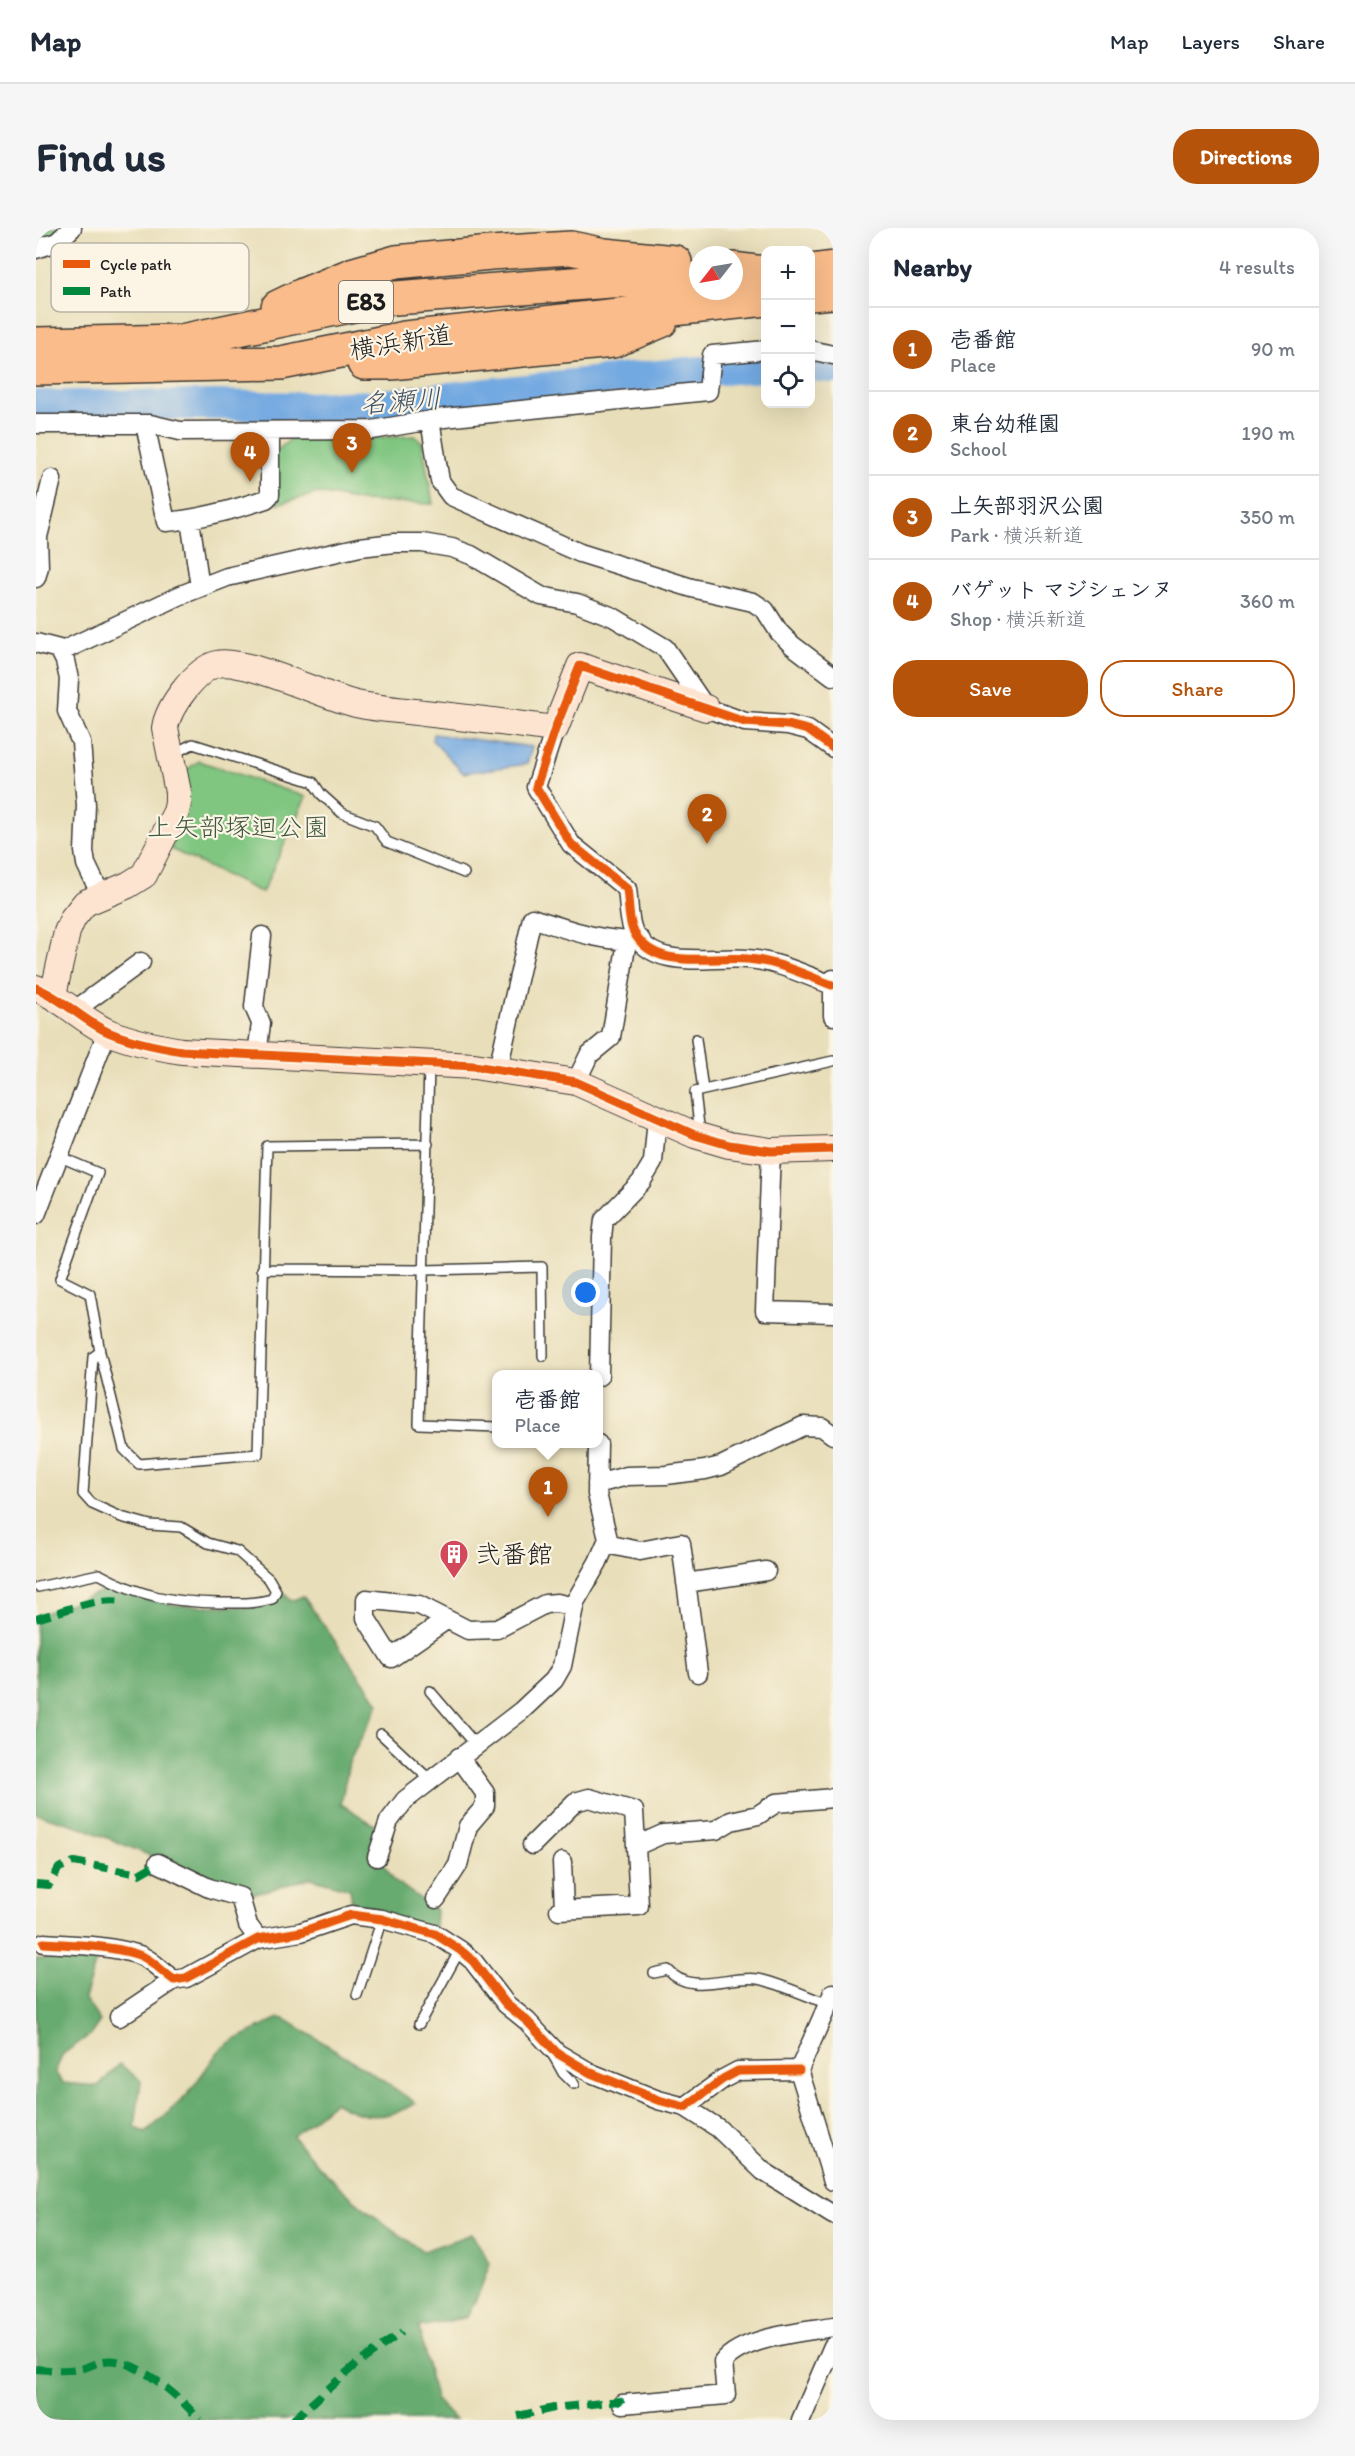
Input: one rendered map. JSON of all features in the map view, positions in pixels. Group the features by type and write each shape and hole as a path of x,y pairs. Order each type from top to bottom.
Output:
{"highway":[{"path":"234,330 303,295 354,274 396,262 571,248 604,255 689,264"},
{"path":"815,270 833,268"},
{"path":"743,270 761,273"},
{"path":"743,277 761,275"},
{"name":"横浜新道","path":"36,344 181,341 383,298 610,281 689,292"},
{"path":"815,294 833,292"},
{"name":"横浜新道","path":"36,368 281,363 405,338 689,294"},
{"name":"横浜新道","path":"743,297 761,299"}],"street":[{"path":"54,243 72,228"},
{"path":"36,249 51,244"},
{"path":"36,423 146,424 180,431 372,430 430,420 708,391 712,355 761,350"},
{"path":"815,351 833,355"},
{"path":"430,420 440,481 451,496 580,553 692,588 753,602 765,610 779,632 792,645 833,676"},
{"path":"146,424 166,522 190,520 266,500 270,495 270,431"},
{"path":"36,578 39,567 38,537 52,479"},
{"path":"190,520 200,587"},
{"path":"60,652 200,587 244,572 360,547 394,543 422,543 452,548 471,555 541,596 577,603 613,617 665,648 706,708"},
{"path":"36,643 59,649 65,661 69,680 67,711 81,742 86,819 84,851 86,864 97,887 98,896"},
{"path":"555,729 356,704 227,662 204,669 169,711 165,728 178,792 178,803 150,868 140,879 85,903 73,918 45,991 106,1032 147,1045 182,1051 498,1069 576,1082 700,1137 729,1145 771,1151 833,1149"},
{"path":"576,1082 589,1055 611,1037 634,941 627,889 571,844 536,787 555,729 580,666 745,722 788,725 808,730 833,748"},
{"path":"498,1069 532,918 572,931 634,941 670,958 746,958 766,961 832,982 833,1016"},
{"path":"257,1055 261,1023 254,1007 262,936"},
{"path":"75,1010 141,962"},
{"path":"36,1215 106,1032"},
{"path":"599,1370 604,1220 641,1182 653,1162 657,1118"},
{"path":"771,1151 765,1311 833,1313"},
{"path":"597,1484 627,1476 666,1475 713,1468 803,1426 822,1427 833,1434"},
{"path":"377,1857 389,1821 405,1800 429,1779 520,1711 554,1680 562,1666 574,1607 608,1539 597,1494 598,1448"},
{"path":"606,1544 640,1551 681,1543 698,1673"},
{"path":"686,1583 766,1571"},
{"path":"446,1620 468,1630 497,1629 545,1604 557,1603 574,1607"},
{"path":"436,1899 458,1865 468,1826 486,1806 484,1792 459,1757"},
{"path":"532,1845 575,1802 589,1798 634,1811 639,1906 562,1910 562,1862"},
{"path":"636,1846 663,1834 716,1830 731,1821 758,1815 776,1803 833,1798"},
{"path":"158,1863 208,1887 240,1897 248,1925 258,1939"},
{"path":"119,2017 174,1980 186,1978 258,1939 301,1932 351,1916 382,1919 435,1934 460,1950 473,1961 506,2004 527,2021 557,2053 591,2073 658,2100 686,2107 718,2128 763,2171 833,2215"},
{"path":"44,1943 98,1947 137,1954 156,1965 174,1980"},
{"path":"831,1999 800,2070 832,2175"},
{"path":"686,2107 723,2079 738,2071 800,2070"},
{"path":"622,2404 726,2395 723,2362 728,2356 760,2341 833,2327"},
{"path":"801,2420 833,2346"}],"lane":[{"path":"171,754 193,744 313,782 321,794 342,813 375,826 387,842 464,873"},
{"path":"696,1039 703,1090"},
{"path":"700,1137 695,1092 833,1061"},
{"path":"429,1064 419,1424 492,1427"},
{"path":"58,1156 98,1173 60,1279 90,1294 100,1352 124,1449 139,1464 258,1454 267,1146 428,1144"},
{"path":"262,1269 424,1270 542,1267 543,1356"},
{"path":"37,1588 99,1574 122,1587 172,1601 257,1603 272,1599 276,1591 269,1579 237,1551 208,1543 181,1527 150,1525 121,1517 92,1504 83,1494 93,1357 100,1352"},
{"path":"430,1691 476,1745"},
{"path":"381,1734 429,1779"},
{"path":"357,1995 382,1919"},
{"path":"419,2024 460,1950"},
{"path":"654,1974 668,1970 679,1979 691,1983 758,1979 831,1999"},
{"path":"548,2043 563,2073 574,2084"}],"green space":[{"path":"36,228 62,228 51,237 36,242"},
{"path":"415,436 422,442 433,504 360,501 318,493 277,504 275,452 292,438 334,440"},
{"name":"上矢部塚迴公園","path":"199,761 306,797 262,893 171,849 185,771"},
{"path":"108,1589 175,1605 253,1607 271,1603 283,1592 291,1601 303,1596 379,1703 349,1762 341,1804 376,1826 377,1854 394,1880 436,1910 435,1928 353,1910 350,1889 311,1878 247,1896 209,1884 149,1855 81,1827 36,1814 36,1616"},
{"path":"50,1947 99,1952 84,1998 100,2021 91,2034 63,2054 55,2072 63,2083 98,2086 120,2064 141,2081 135,2127 146,2133 188,2094 218,2052 227,2044 279,2018 285,2019 358,2064 416,2103 395,2113 375,2116 355,2112 334,2102 293,2136 338,2185 386,2225 423,2251 472,2234 490,2263 467,2317 419,2327 435,2399 455,2420 36,2420 36,1959 49,1959"}],"water":[{"path":"433,734 532,747 527,764 463,773 432,740"}],"waterway":[{"name":"名瀬川","path":"815,366 833,368"},
{"name":"名瀬川","path":"36,405 307,407 374,405 687,372 761,367"}],"marked path":[{"path":"36,1619 90,1603 124,1601"},
{"path":"36,1884 49,1885 59,1868 74,1862 139,1874 158,1863"},
{"path":"293,2420 354,2366 402,2332"},
{"path":"36,2369 74,2370 104,2361 116,2361 129,2365 156,2380 192,2411 199,2420"},
{"path":"518,2416 554,2408 620,2401 622,2404"}],"cycle path":[{"path":"832,985 770,962 733,958 684,959 654,952 642,943 631,926 627,889 571,844 536,787 555,729 580,666 745,722 788,725 808,730 833,748"},
{"path":"36,988 56,998 108,1032 154,1046 182,1051 474,1066 576,1082 695,1135 729,1145 771,1151 833,1149"},
{"path":"44,1943 102,1947 136,1954 151,1962 174,1980 186,1978 258,1939 301,1932 351,1915 382,1919 435,1934 460,1950 473,1961 506,2004 527,2021 557,2053 591,2073 658,2100 685,2107 723,2079 738,2071 799,2070"}],"place":[{"name":"上矢部羽沢公園","path":"352,473"},
{"name":"バゲット マジシェンヌ","path":"250,482"},
{"name":"東台幼稚園","path":"707,844"},
{"name":"壱番館","path":"548,1517"},
{"name":"弐番館","path":"454,1580"}]}
